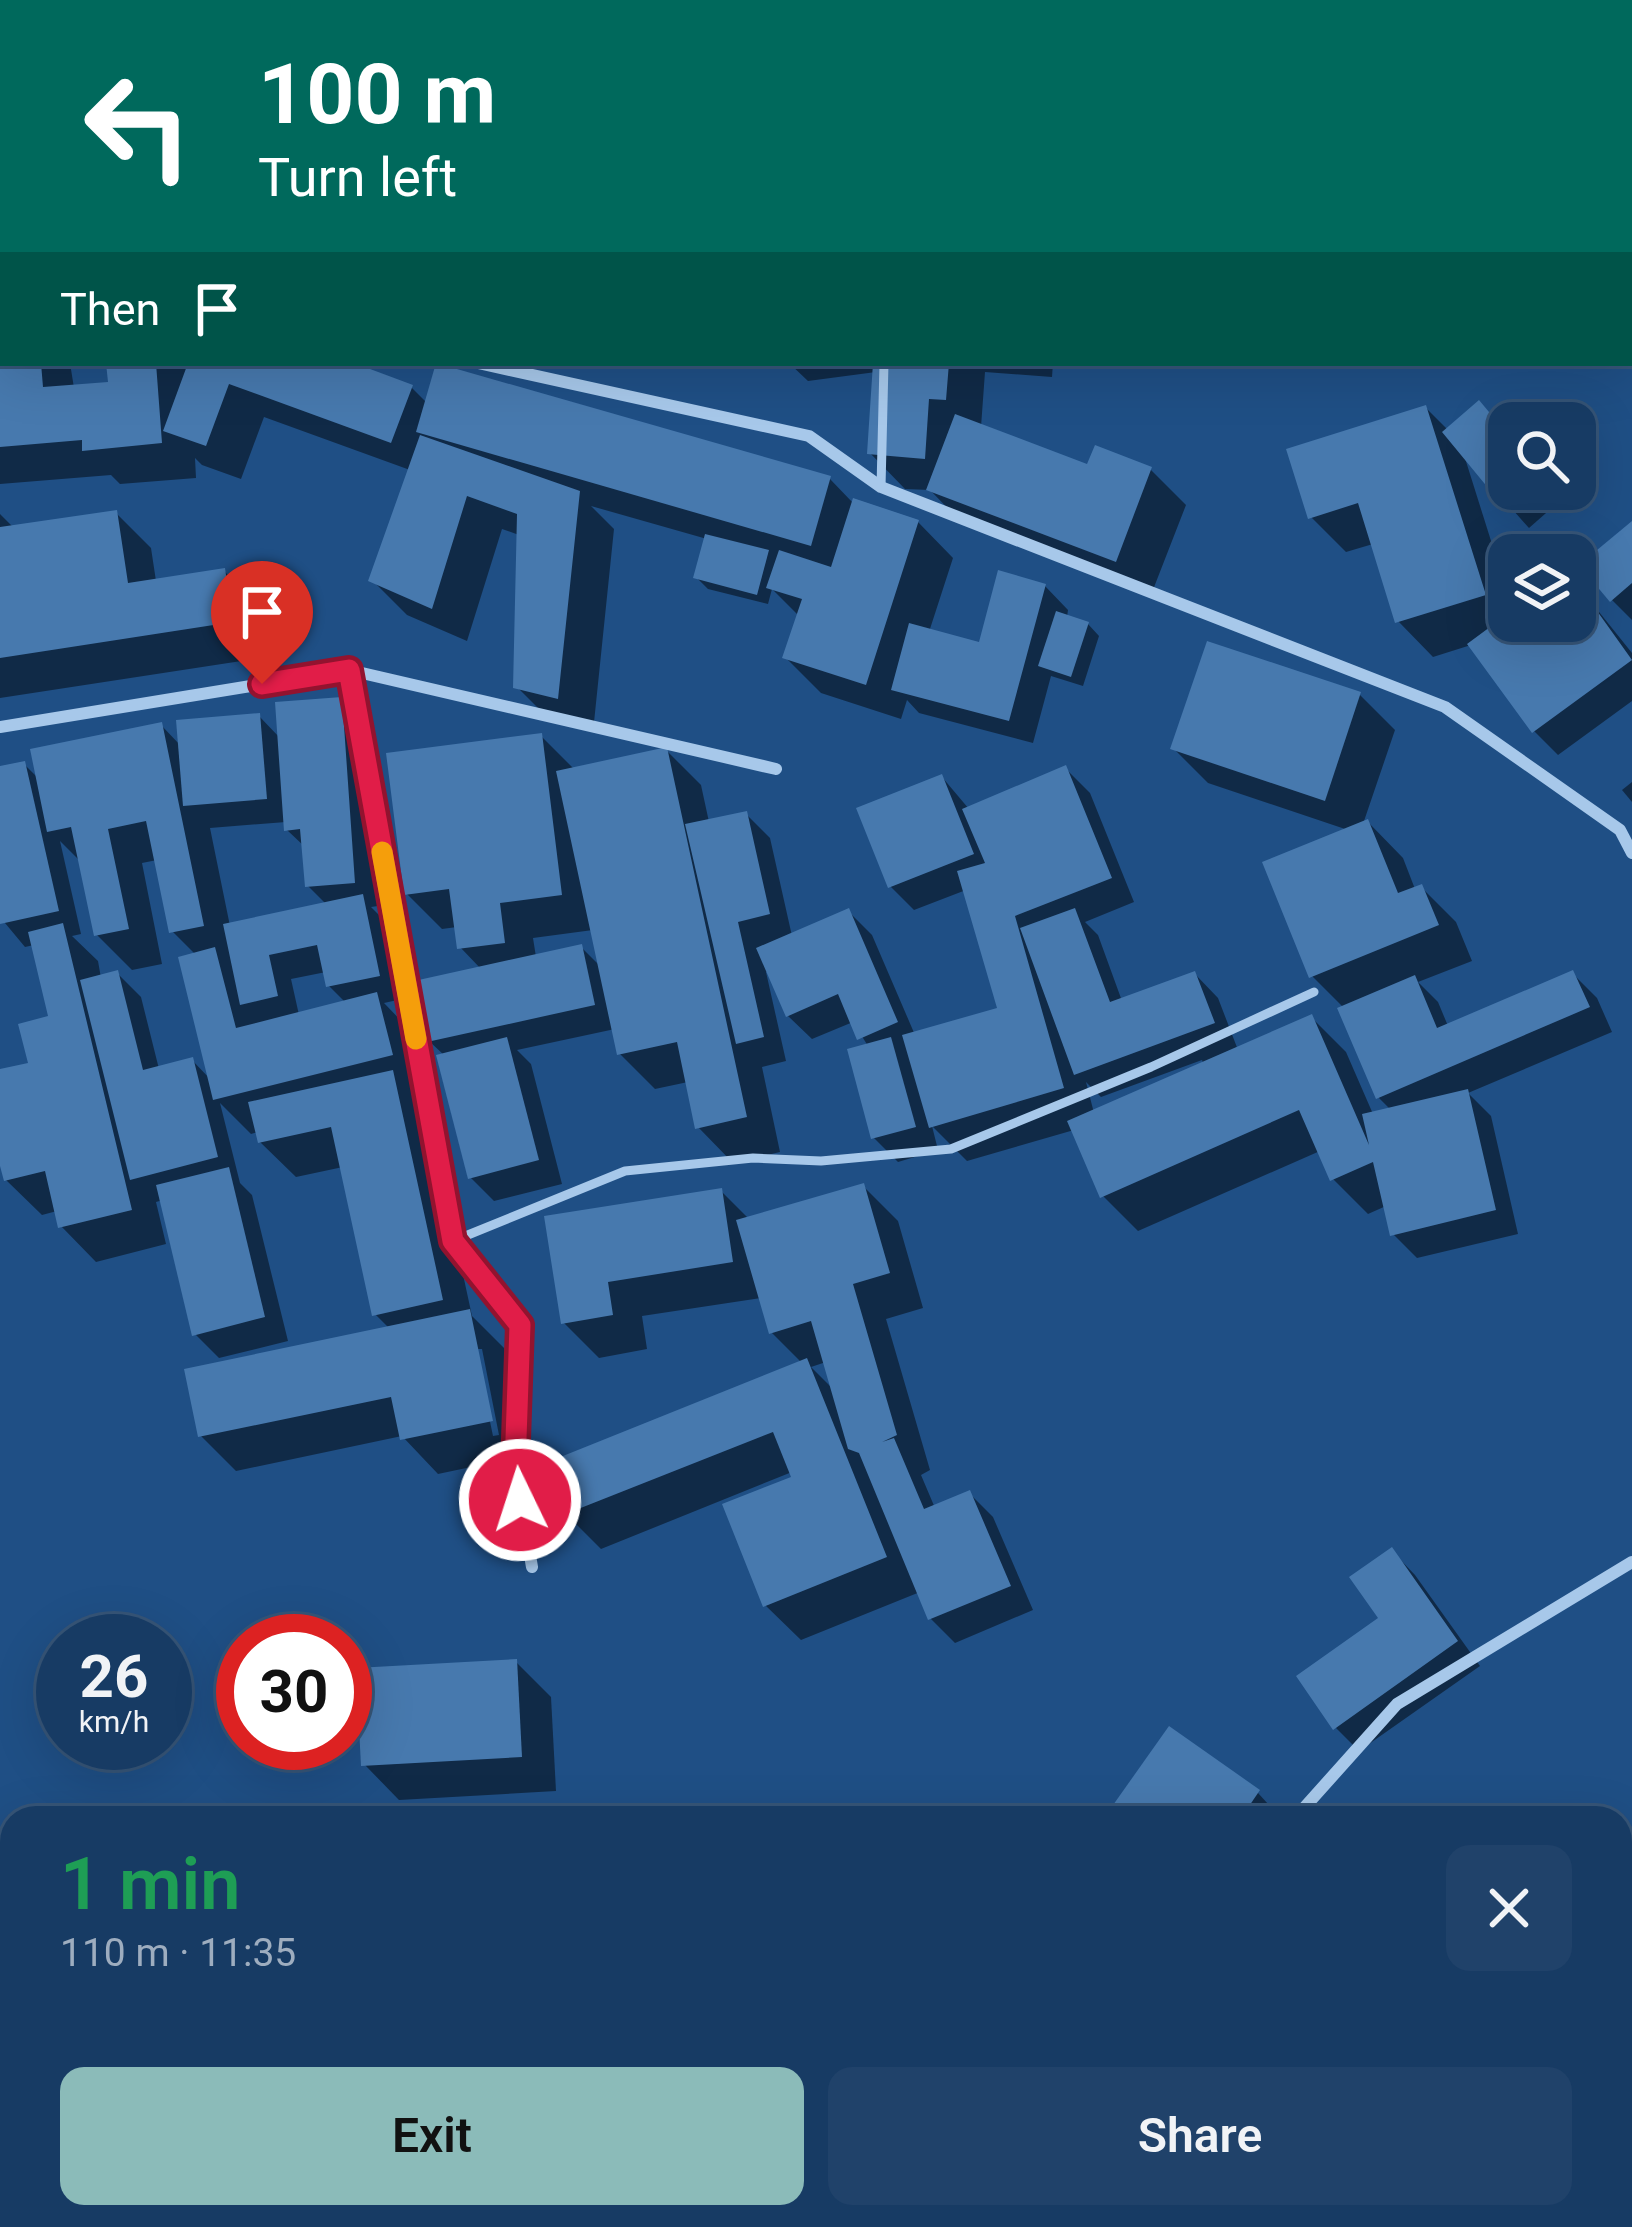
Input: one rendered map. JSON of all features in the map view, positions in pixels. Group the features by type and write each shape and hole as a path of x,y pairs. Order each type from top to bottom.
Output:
{"street":[{"path":"492,366 809,436 881,487 1444,707 1619,830 1632,853"},
{"path":"0,728 349,670 776,769"},
{"path":"349,670 453,1241 520,1325 515,1467 532,1568"},
{"path":"1306,1806 1397,1704 1632,1562"}],"lane":[{"path":"881,487 884,366"},
{"path":"453,1241 625,1171 753,1158 821,1162 951,1149 1314,992"}],"building":[{"path":"0,366 41,366 43,387 108,382 106,366 156,366 162,443 82,451 82,440 0,447"},
{"path":"187,366 362,366 413,385 391,443 229,384 206,446 163,431"},
{"path":"435,366 446,366 831,476 811,546 416,432"},
{"path":"873,366 949,366 946,400 929,399 925,459 867,454"},
{"path":"1479,400 1488,411 1488,488 1442,432"},
{"path":"1426,405 1486,595 1395,623 1358,503 1308,519 1286,449"},
{"path":"955,414 1087,464 1095,445 1152,467 1116,562 926,490"},
{"path":"420,435 580,491 558,699 513,688 517,514 467,496 432,609 368,581"},
{"path":"853,498 919,520 866,685 782,658 802,599 766,588 779,550 831,567"},
{"path":"117,510 128,583 225,568 233,622 0,658 0,527"},
{"path":"1632,521 1632,583 1610,602 1596,585 1596,551"},
{"path":"705,534 769,550 757,595 693,578"},
{"path":"273,562 282,608 245,615 236,569"},
{"path":"998,570 1046,584 1009,721 891,690 909,623 979,642"},
{"path":"1596,609 1632,660 1532,733 1467,644 1488,628 1488,642 1596,642"},
{"path":"1056,611 1089,622 1071,677 1038,666"},
{"path":"1207,641 1361,692 1325,801 1170,749"},
{"path":"342,697 355,883 305,887 300,829 284,831 275,702"},
{"path":"260,713 267,799 183,806 176,720"},
{"path":"162,722 204,926 169,933 146,821 108,829 129,929 94,936 71,827 47,832 30,749"},
{"path":"542,733 562,895 500,903 505,943 457,949 449,889 404,895 386,753"},
{"path":"667,747 747,1117 695,1129 677,1042 617,1055 556,771"},
{"path":"25,761 59,911 0,924 0,766"},
{"path":"1066,765 1112,878 1015,916 1064,1088 929,1128 902,1035 997,1008 957,871 985,863 962,809"},
{"path":"942,774 974,854 888,888 856,808"},
{"path":"747,811 770,914 738,922 764,1037 736,1044 685,824"},
{"path":"1368,819 1398,893 1422,884 1439,925 1309,978 1262,862"},
{"path":"363,894 380,976 326,987 317,945 269,955 278,996 240,1005 223,924"},
{"path":"849,908 898,1022 857,1040 838,994 786,1017 756,948"},
{"path":"1075,908 1110,1002 1195,971 1215,1023 1074,1075 1020,928"},
{"path":"63,923 132,1210 58,1228 45,1171 4,1181 0,1069 28,1063 18,1024 48,1016 28,932"},
{"path":"582,944 595,1005 427,1042 414,981"},
{"path":"215,947 236,1028 377,992 393,1055 213,1100 178,957"},
{"path":"118,970 143,1070 193,1057 218,1157 130,1180 80,980"},
{"path":"1573,970 1590,1007 1376,1099 1337,1008 1415,975 1437,1028"},
{"path":"1312,1014 1369,1145 1362,1114 1468,1089 1496,1210 1390,1236 1373,1162 1330,1181 1299,1110 1100,1198 1067,1121"},
{"path":"507,1037 539,1160 468,1179 436,1055"},
{"path":"891,1037 916,1127 871,1139 847,1049"},
{"path":"393,1070 443,1300 372,1316 331,1127 258,1143 248,1102"},
{"path":"229,1167 265,1317 192,1336 156,1185"},
{"path":"864,1183 890,1273 853,1284 897,1435 882,1442 894,1438 924,1509 970,1490 1011,1586 928,1620 859,1453 848,1449 811,1321 769,1334 736,1220"},
{"path":"722,1188 733,1262 608,1282 613,1315 561,1324 544,1216"},
{"path":"470,1309 493,1421 400,1440 391,1397 198,1437 184,1369"},
{"path":"807,1358 887,1557 763,1607 722,1504 791,1477 773,1432 563,1515 543,1464"},
{"path":"1392,1547 1458,1641 1333,1730 1296,1676 1378,1618 1349,1577"},
{"path":"517,1659 522,1757 372,1765 372,1667"},
{"path":"1169,1726 1260,1790 1249,1806 1112,1806"}],"slow traffic":[{"path":"382,852 416,1039"}],"route":[{"path":"262,684 349,670 453,1241 520,1325 515,1467 520,1500"}]}
